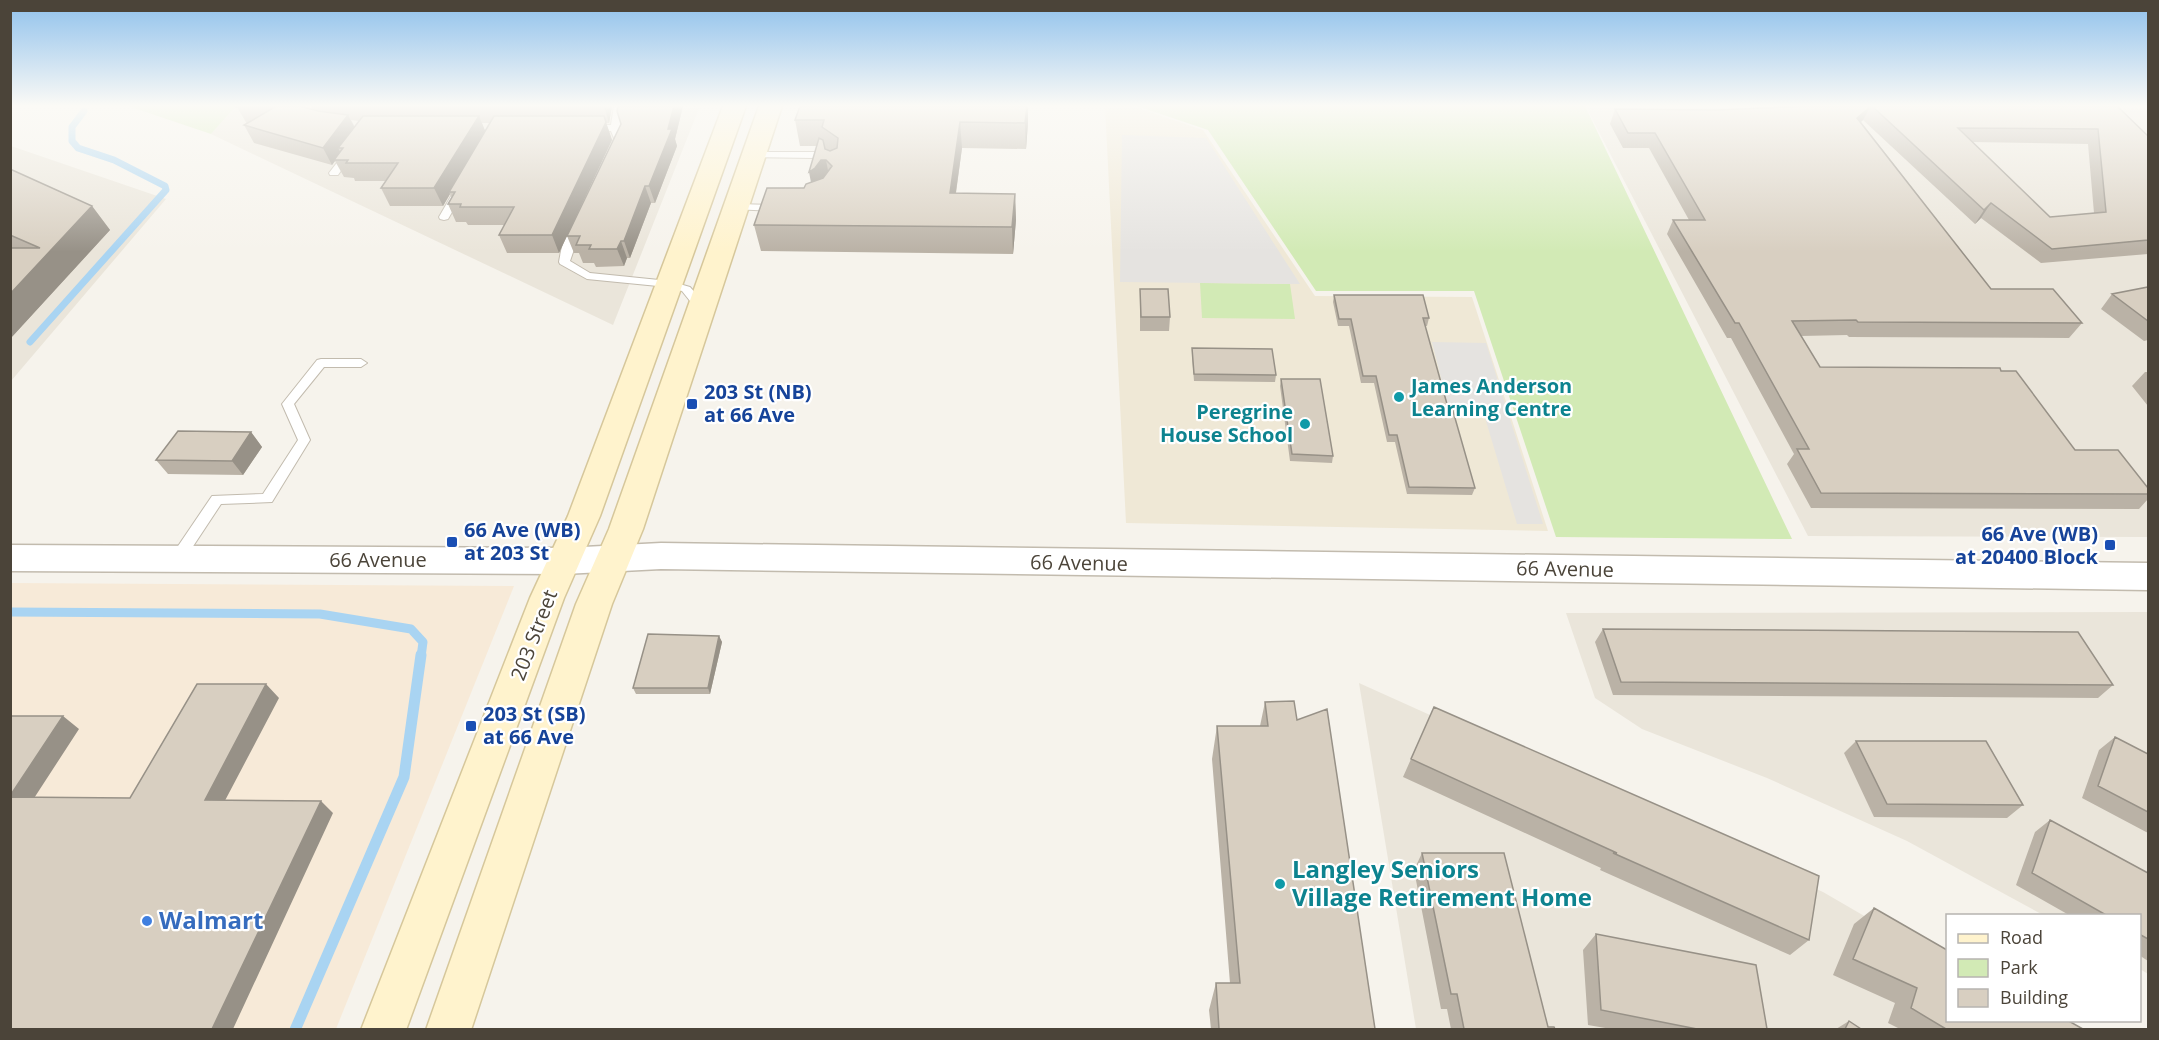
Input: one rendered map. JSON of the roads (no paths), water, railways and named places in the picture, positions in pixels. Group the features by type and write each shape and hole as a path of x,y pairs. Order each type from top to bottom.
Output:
{"main road":[{"name":"203 Street","path":"383,1029 547,598 588,505 717,155"},
{"path":"448,1029 594,604 626,529 755,155"}],"street":[{"name":"66 Avenue","path":"10,558 564,561 661,555 2148,577"}],"lane":[{"path":"334,173 348,155"},
{"path":"755,155 816,155 835,164 835,172"},
{"path":"444,217 461,188"},
{"path":"737,207 784,207"},
{"path":"583,214 568,246 564,262 586,276 686,289 702,308"},
{"path":"177,559 217,499 267,499 304,440 288,405 321,363 361,363"}],"waterway":[{"path":"30,342 166,190 165,186 114,160 98,155"},
{"path":"10,612 320,614 411,629 423,642 421,657"},
{"path":"295,1030 404,777 421,655"}],"place":[{"name":"James Anderson Learning Centre","path":"1399,397"},
{"name":"203 St (NB) at 66 Ave","path":"692,404"},
{"name":"Peregrine House School","path":"1305,424"},
{"name":"66 Ave (WB) at 203 St","path":"452,542"},
{"name":"66 Ave (WB) at 20400 Block","path":"2110,545"},
{"name":"203 St (SB) at 66 Ave","path":"471,726"},
{"name":"Langley Seniors Village Retirement Home","path":"1280,884"},
{"name":"Walmart","path":"147,921"}]}
